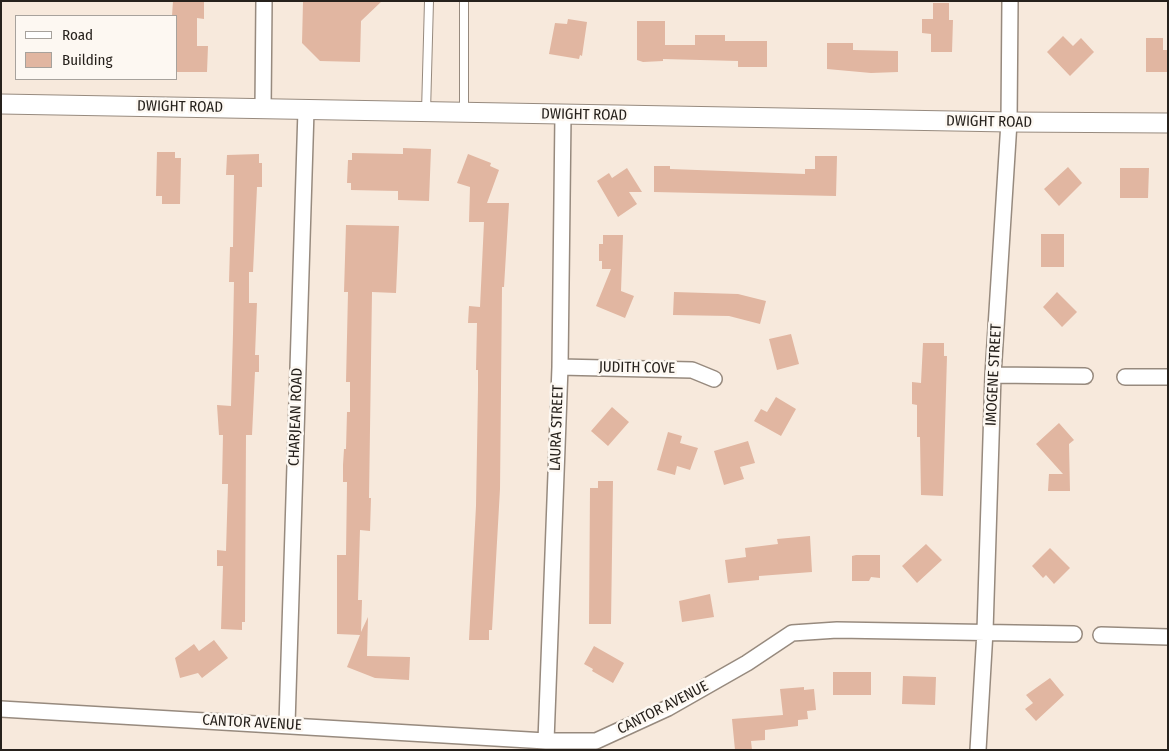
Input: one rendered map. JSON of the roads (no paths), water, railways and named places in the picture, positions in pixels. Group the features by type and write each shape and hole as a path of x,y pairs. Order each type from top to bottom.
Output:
{"street":[{"path":"263,109 264,1"},
{"name":"IMOGENE STREET","path":"978,750 985,631 993,375 1009,122 1010,1"},
{"name":"DWIGHT ROAD","path":"1,104 563,115 1168,123"},
{"name":"CHARJEAN ROAD","path":"288,724 306,110"},
{"name":"LAURA STREET","path":"546,741 560,366 563,115"},
{"name":"JUDITH COVE","path":"560,366 692,370 714,379"},
{"path":"993,375 1085,376"},
{"path":"1125,377 1168,377"},
{"name":"CANTOR AVENUE","path":"1,709 288,724 546,741 596,741 668,708 747,663 792,633 837,630 1074,634"},
{"path":"1101,635 1168,637"}],"lane":[{"path":"426,112 429,1"},
{"path":"464,1 464,113"}]}
